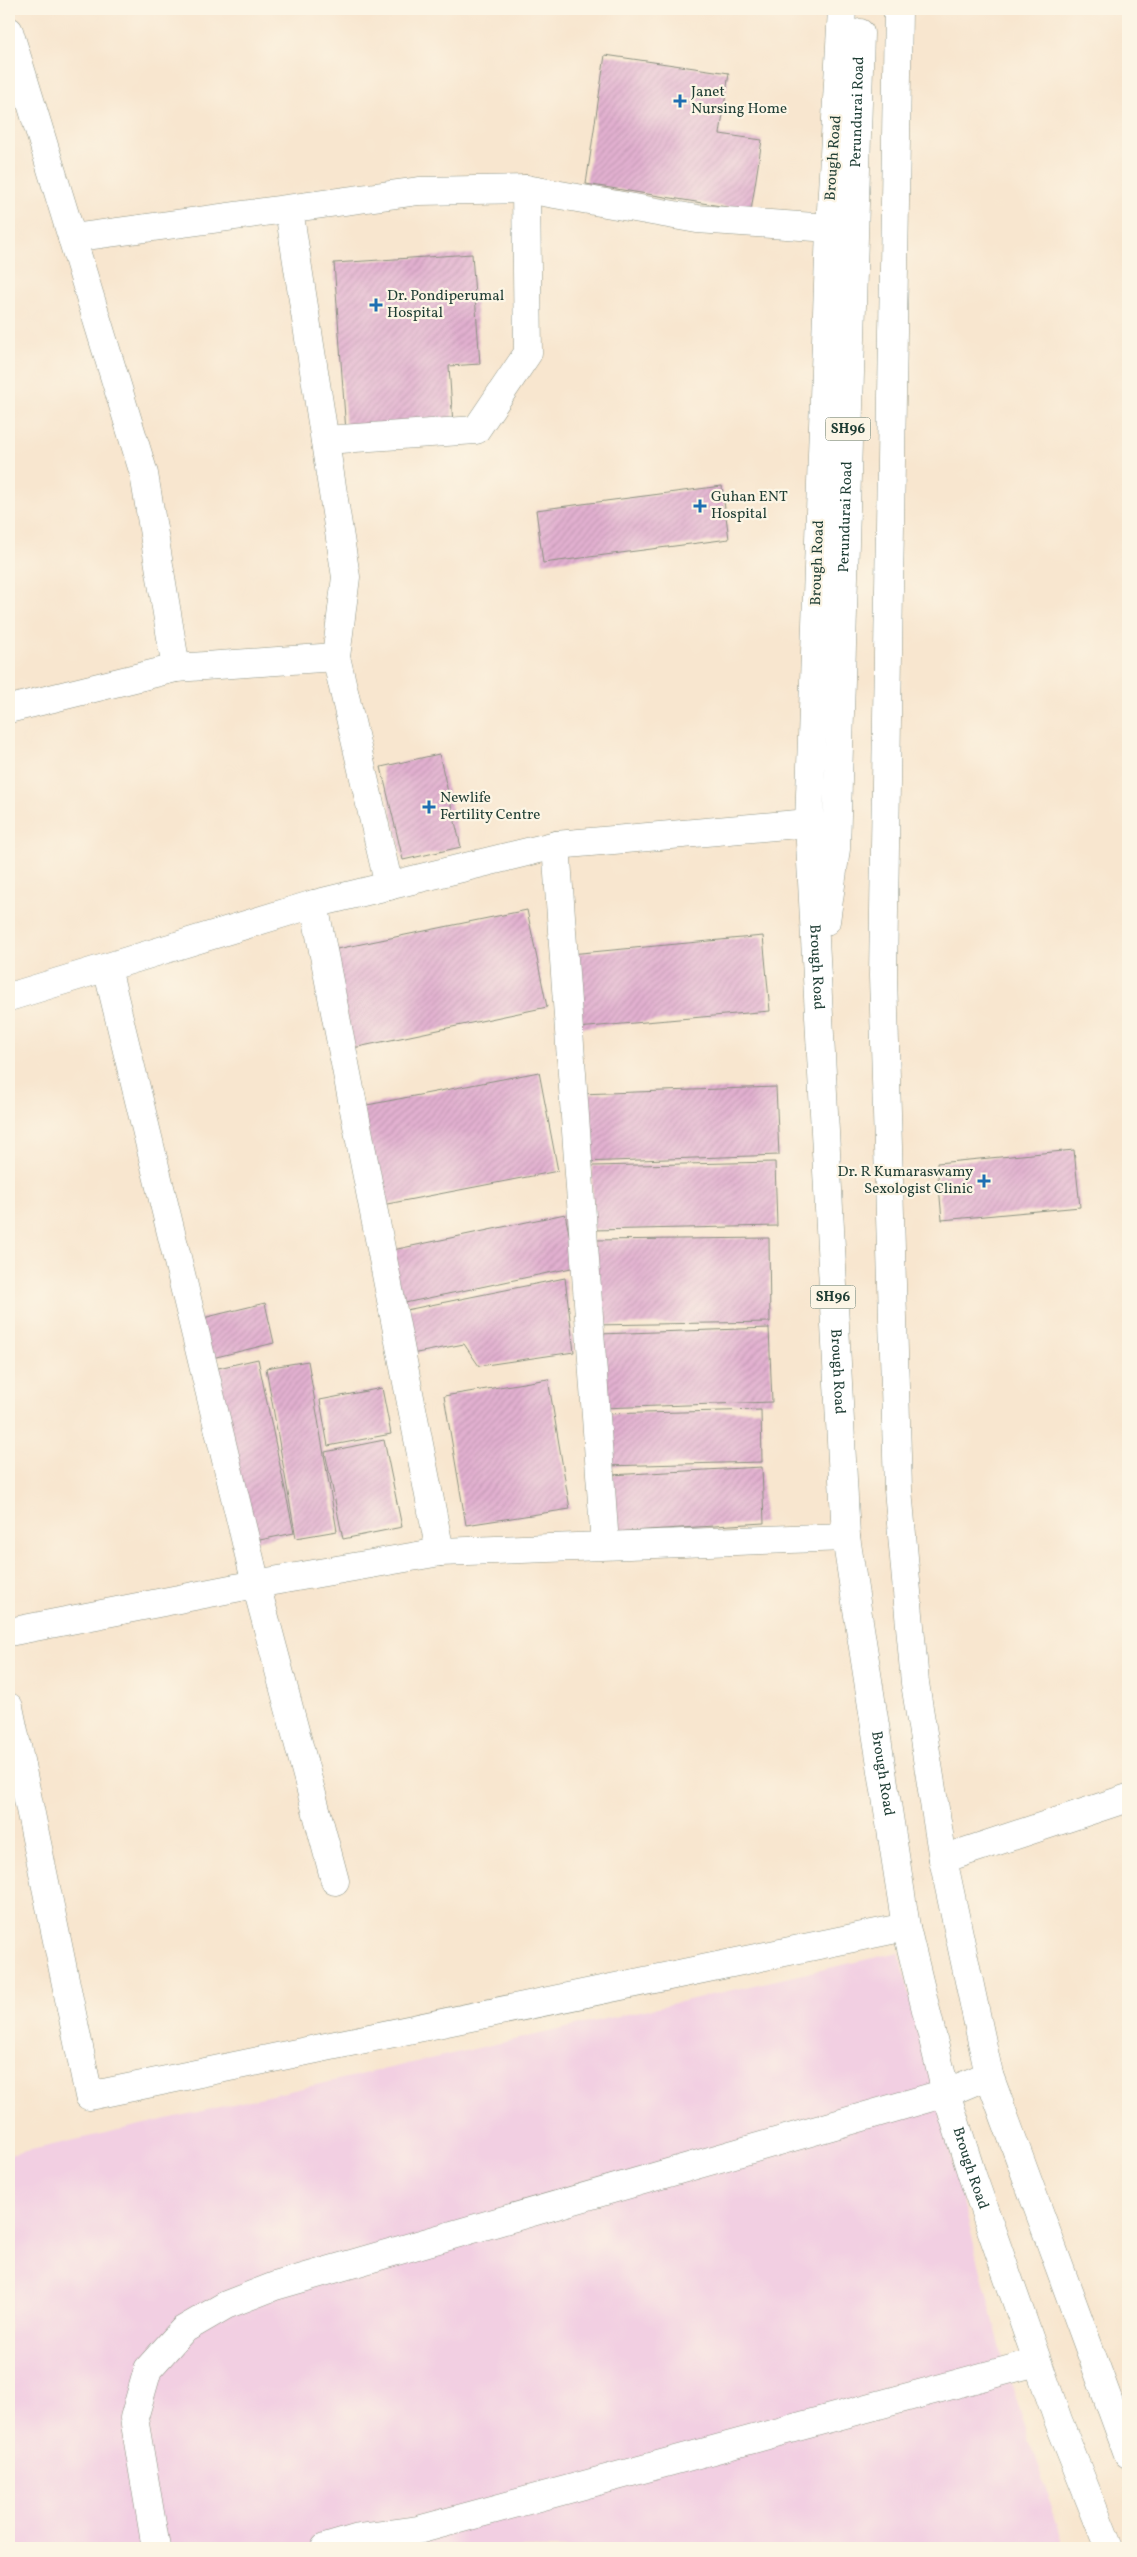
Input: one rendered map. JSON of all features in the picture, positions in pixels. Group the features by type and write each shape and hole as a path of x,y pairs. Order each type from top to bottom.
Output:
{"street":[{"name":"Brough Road","path":"842,9 830,228 808,823 846,1537 906,1927 946,2093 972,2175 1037,2362 1109,2548"},
{"name":"Perundurai Road","path":"817,994 836,848 860,9"},
{"name":"Perundurai Road","path":"882,976 866,846 880,393 884,9"},
{"name":"SH96","path":"898,9 882,976 898,1489 916,1683 943,1859 988,2075 1128,2454"},
{"path":"9,31 144,474 176,668"},
{"path":"325,440 476,430 528,353 526,190"},
{"path":"72,238 419,191 526,190 697,219 830,228"},
{"path":"289,210 346,577 336,657 388,886"},
{"path":"9,709 176,668 336,657"},
{"path":"9,997 314,904 556,845 808,823"},
{"path":"556,845 604,1545"},
{"path":"314,904 440,1552"},
{"path":"107,968 256,1584 335,1881"},
{"path":"9,1632 256,1584 440,1552 846,1537"},
{"path":"9,1707 89,2096 906,1927"},
{"path":"943,1859 1128,1798"},
{"path":"156,2548 134,2418 148,2369 183,2330 226,2306 275,2286 946,2093 988,2075"},
{"path":"325,2548 358,2538 418,2530 1037,2362"}],"shaded area":[{"path":"899,1952 1005,2365 1065,2548 9,2548 9,2155"}],"building":[{"path":"605,55 729,73 720,134 762,140 751,211 586,184"},
{"path":"472,254 480,364 449,366 453,424 346,432 334,263"},
{"path":"722,486 729,539 543,563 536,510"},
{"path":"439,754 461,847 403,860 381,767"},
{"path":"527,910 547,1007 353,1048 332,950"},
{"path":"763,936 770,1011 577,1028 570,954"},
{"path":"539,1072 558,1171 382,1205 362,1106"},
{"path":"776,1087 779,1155 583,1162 580,1094"},
{"path":"1074,1150 1080,1207 942,1220 937,1163"},
{"path":"775,1162 777,1226 593,1230 592,1166"},
{"path":"565,1214 576,1267 400,1304 388,1251"},
{"path":"769,1238 770,1322 594,1325 593,1240"},
{"path":"565,1278 574,1352 479,1366 464,1344 406,1355 401,1311"},
{"path":"265,1303 274,1343 208,1359 199,1319"},
{"path":"769,1328 772,1402 602,1408 599,1334"},
{"path":"258,1359 294,1533 250,1542 214,1369"},
{"path":"308,1361 337,1531 296,1538 266,1368"},
{"path":"548,1379 570,1509 466,1525 444,1396"},
{"path":"382,1388 391,1434 328,1446 320,1400"},
{"path":"761,1410 762,1462 604,1466 603,1414"},
{"path":"384,1440 402,1527 343,1539 325,1452"},
{"path":"762,1467 764,1523 614,1532 610,1475"}],"place":[{"name":"Janet Nursing Home","path":"680,101"},
{"name":"Dr. Pondiperumal Hospital","path":"376,305"},
{"name":"Guhan ENT Hospital","path":"700,506"},
{"name":"Newlife Fertility Centre","path":"429,807"},
{"name":"Dr. R Kumaraswamy Sexologist Clinic","path":"984,1181"}]}
